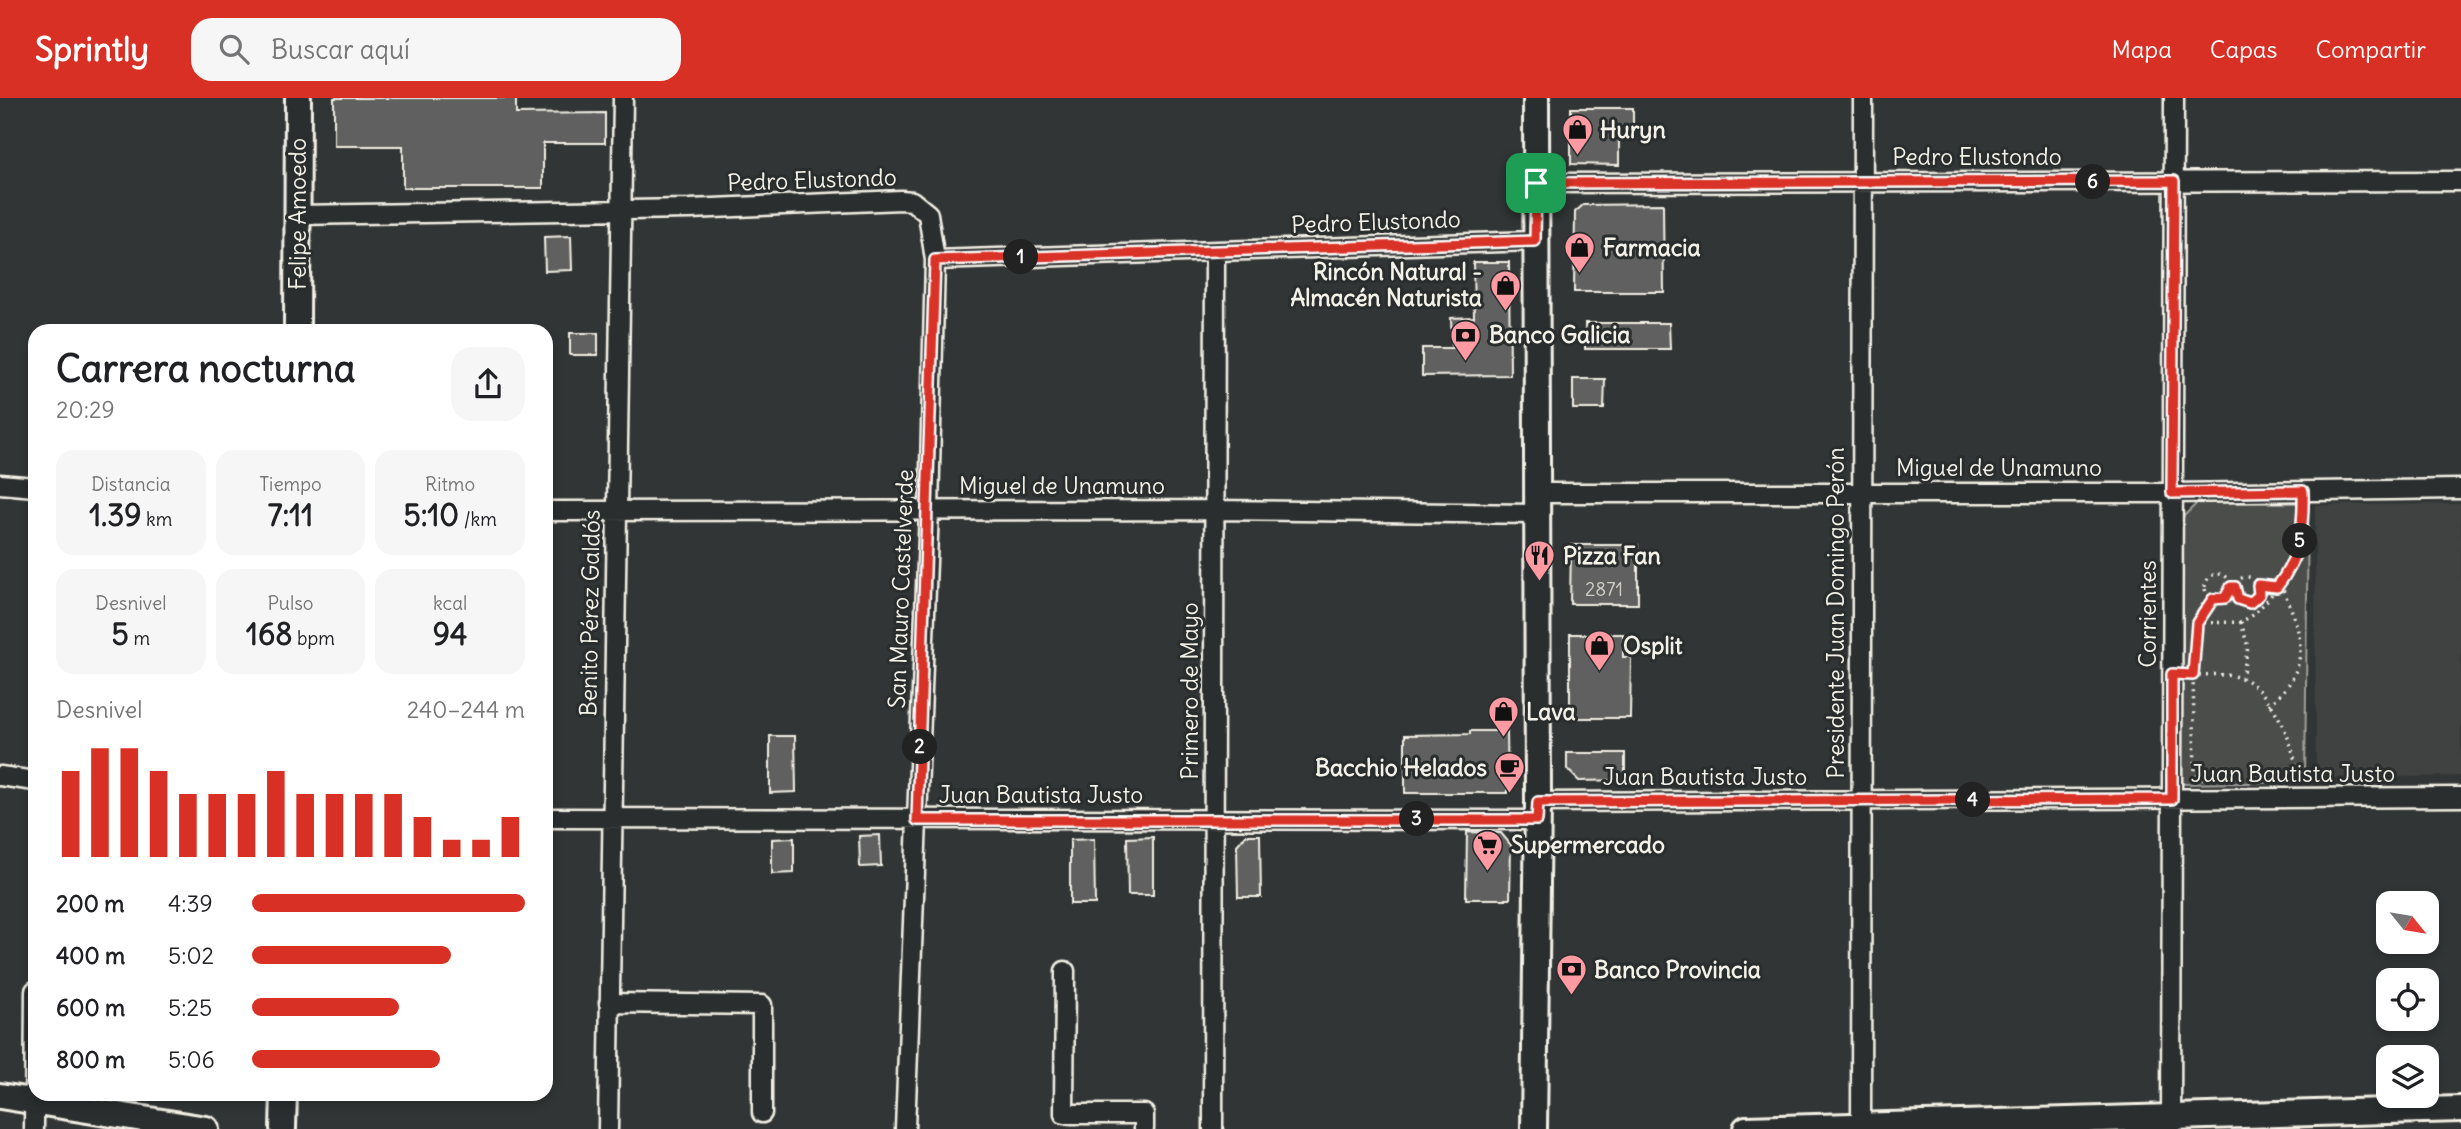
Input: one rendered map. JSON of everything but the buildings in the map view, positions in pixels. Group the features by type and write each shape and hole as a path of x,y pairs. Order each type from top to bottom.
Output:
{"main road":[{"name":"Felipe Amoedo","path":"298,98 298,324"},
{"path":"1534,1129 1537,811 1536,98"},
{"path":"0,1096 28,1101"},
{"path":"28,1101 206,1129"},
{"path":"283,1129 284,1101"},
{"path":"1746,1129 2171,1122 2461,1109"}],"street":[{"name":"Benito Pérez Galdós","path":"608,1129 623,98"},
{"name":"Presidente Juan Domingo Perón","path":"1861,1127 1860,182 1863,98"},
{"name":"Corrientes","path":"2171,1122 2174,98"},
{"name":"Pedro Elustondo","path":"1536,183 2461,181"},
{"name":"Pedro Elustondo","path":"296,215 622,210 912,201 928,214 935,260 1535,241"},
{"name":"Primero de Mayo","path":"1213,1129 1214,252"},
{"name":"San Mauro Castelverde","path":"905,1129 929,510 935,260"},
{"path":"0,484 28,486"},
{"name":"Miguel de Unamuno","path":"553,511 1213,510 1860,493 2461,489"},
{"path":"0,776 28,780"},
{"name":"Juan Bautista Justo","path":"553,818 1215,818 1860,800 2461,797"},
{"path":"1065,971 1064,1114 1144,1114 1144,1129"},
{"path":"609,1003 761,1005 762,1113"},
{"path":"34,1102 34,1129"}],"path":[{"path":"2173,622 2241,622 2253,615 2279,585 2298,553 2302,532 2303,491"},
{"path":"2213,599 2206,589 2207,581 2214,575 2225,577 2238,599 2250,603 2259,595 2258,585"},
{"path":"2213,599 2225,598 2239,581 2247,578 2258,585 2279,585"},
{"path":"2269,705 2295,677 2301,651 2291,607 2279,585"},
{"path":"2213,599 2197,623 2193,675 2195,774 2204,779 2217,779"},
{"path":"2241,622 2248,647 2242,678"},
{"path":"2172,674 2242,678 2253,685 2269,705 2294,750 2297,799"},
{"path":"2284,778 2297,778"}],"shaded area":[{"path":"2198,502 2308,503 2305,782 2181,784 2182,518"},
{"path":"2461,504 2461,776 2316,778 2315,505"}],"place":[{"name":"Huryn","path":"1577,157"},
{"name":"Farmacia","path":"1580,275"},
{"name":"Rincón Natural - Almacén Naturista","path":"1505,312"},
{"name":"Banco Galicia","path":"1466,362"},
{"name":"Pizza Fan","path":"1540,583"},
{"name":"Osplit","path":"1600,673"},
{"name":"Lava","path":"1503,739"},
{"name":"Bacchio Helados","path":"1510,795"},
{"name":"Supermercado","path":"1488,872"},
{"name":"Banco Provincia","path":"1571,997"}],"route":[{"path":"2174,181 2172,493 2303,491 2303,511 2298,553 2290,570 2277,587 2258,585 2259,595 2250,603 2238,599 2235,587 2231,587 2225,598 2213,599 2197,623 2193,675 2172,674 2172,799 1538,802 1537,820 917,820 935,260 1535,241 1536,183 2174,181"}]}
